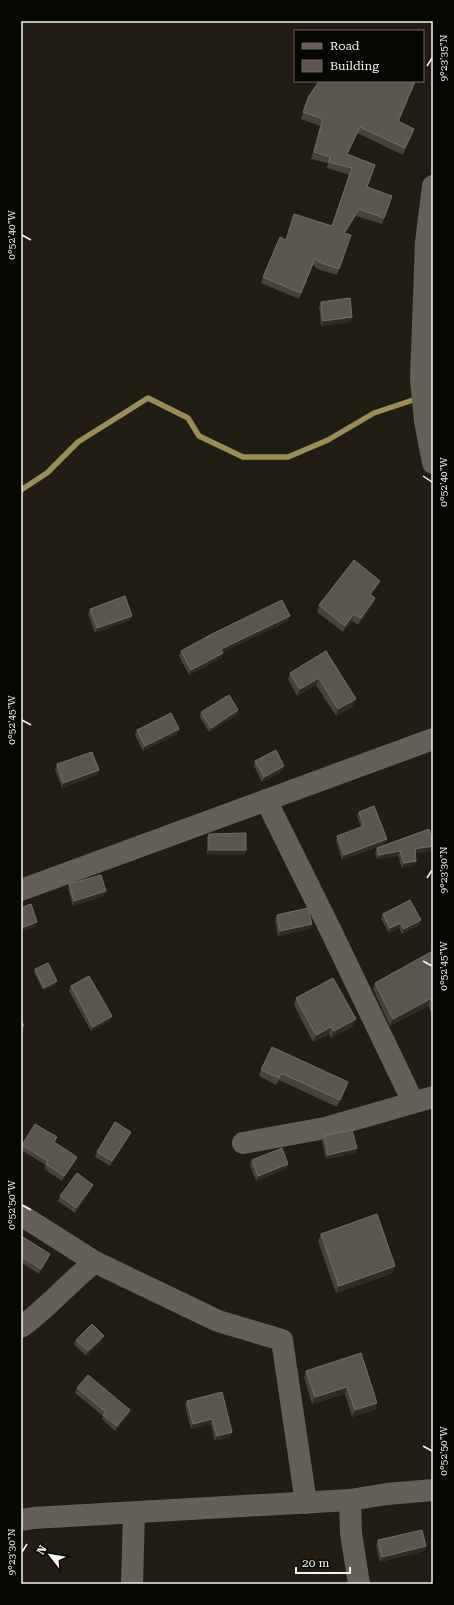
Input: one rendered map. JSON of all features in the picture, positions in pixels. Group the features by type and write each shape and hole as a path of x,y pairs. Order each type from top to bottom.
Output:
{"street":[{"path":"433,186 420,380 425,421 433,463"},
{"path":"21,890 433,739"},
{"path":"243,1143 325,1128 423,1099 330,929 266,800"},
{"path":"21,1215 95,1262 218,1321 282,1340 306,1503"},
{"path":"21,1328 95,1262"},
{"path":"21,1520 33,1518 350,1500 387,1494 433,1490"},
{"path":"350,1500 351,1533 359,1584"},
{"path":"132,1584 134,1512"}],"building":[{"path":"318,82 415,82 398,121 414,129 405,148 360,127 347,154 375,165 367,187 392,196 384,218 359,209 344,233 351,235 339,269 319,262 315,258 301,293 263,277 280,237 286,240 294,214 332,226 352,168 329,162 330,157 314,152 323,119 303,112 308,98"},
{"path":"350,298 352,317 323,321 321,302"},
{"path":"354,560 380,581 370,594 375,598 361,618 354,614 345,626 319,605"},
{"path":"125,596 132,616 97,628 90,609"},
{"path":"282,600 290,616 221,649 223,653 191,670 181,651 212,634"},
{"path":"326,651 356,699 338,709 319,678 300,689 290,673"},
{"path":"229,695 238,710 211,728 201,712"},
{"path":"171,713 179,729 145,746 137,730"},
{"path":"276,750 284,766 264,777 255,761"},
{"path":"92,752 99,770 63,783 57,764"},
{"path":"374,806 387,839 344,855 337,836 364,826 359,812"},
{"path":"429,829 433,846 415,849 416,861 404,863 400,851 379,855 377,848"},
{"path":"246,833 246,850 209,850 209,834"},
{"path":"101,875 106,891 74,901 69,884"},
{"path":"410,900 421,920 404,929 401,923 390,928 383,914"},
{"path":"31,904 37,922 21,928 21,908"},
{"path":"308,908 312,924 280,931 277,915"},
{"path":"431,952 433,956 433,1004 430,999 393,1019 375,983"},
{"path":"48,963 57,981 44,988 35,969"},
{"path":"89,976 112,1016 93,1027 71,986"},
{"path":"333,978 356,1019 334,1031 331,1027 316,1035 296,998"},
{"path":"21,1019 24,1026 21,1027"},
{"path":"272,1047 348,1082 340,1100 281,1073 279,1078 261,1070"},
{"path":"115,1122 131,1132 112,1161 97,1152"},
{"path":"35,1124 57,1137 54,1142 77,1157 64,1176 46,1164 48,1161 22,1145"},
{"path":"352,1130 357,1148 328,1155 324,1136"},
{"path":"282,1148 288,1164 258,1176 252,1160"},
{"path":"77,1173 93,1185 76,1208 60,1196"},
{"path":"377,1214 395,1266 339,1286 321,1234"},
{"path":"21,1236 50,1254 41,1269 21,1256"},
{"path":"92,1324 104,1336 88,1351 76,1340"},
{"path":"361,1353 377,1403 355,1410 347,1387 315,1397 306,1371"},
{"path":"88,1375 130,1410 117,1426 103,1415 106,1412 77,1388"},
{"path":"222,1392 232,1432 217,1436 212,1419 193,1424 187,1401"},
{"path":"422,1530 426,1546 382,1557 378,1540"}],"waterway":[{"path":"21,490 47,473 78,442 148,398 188,418 199,436 243,457 288,457 328,440 374,413 419,398"}]}
